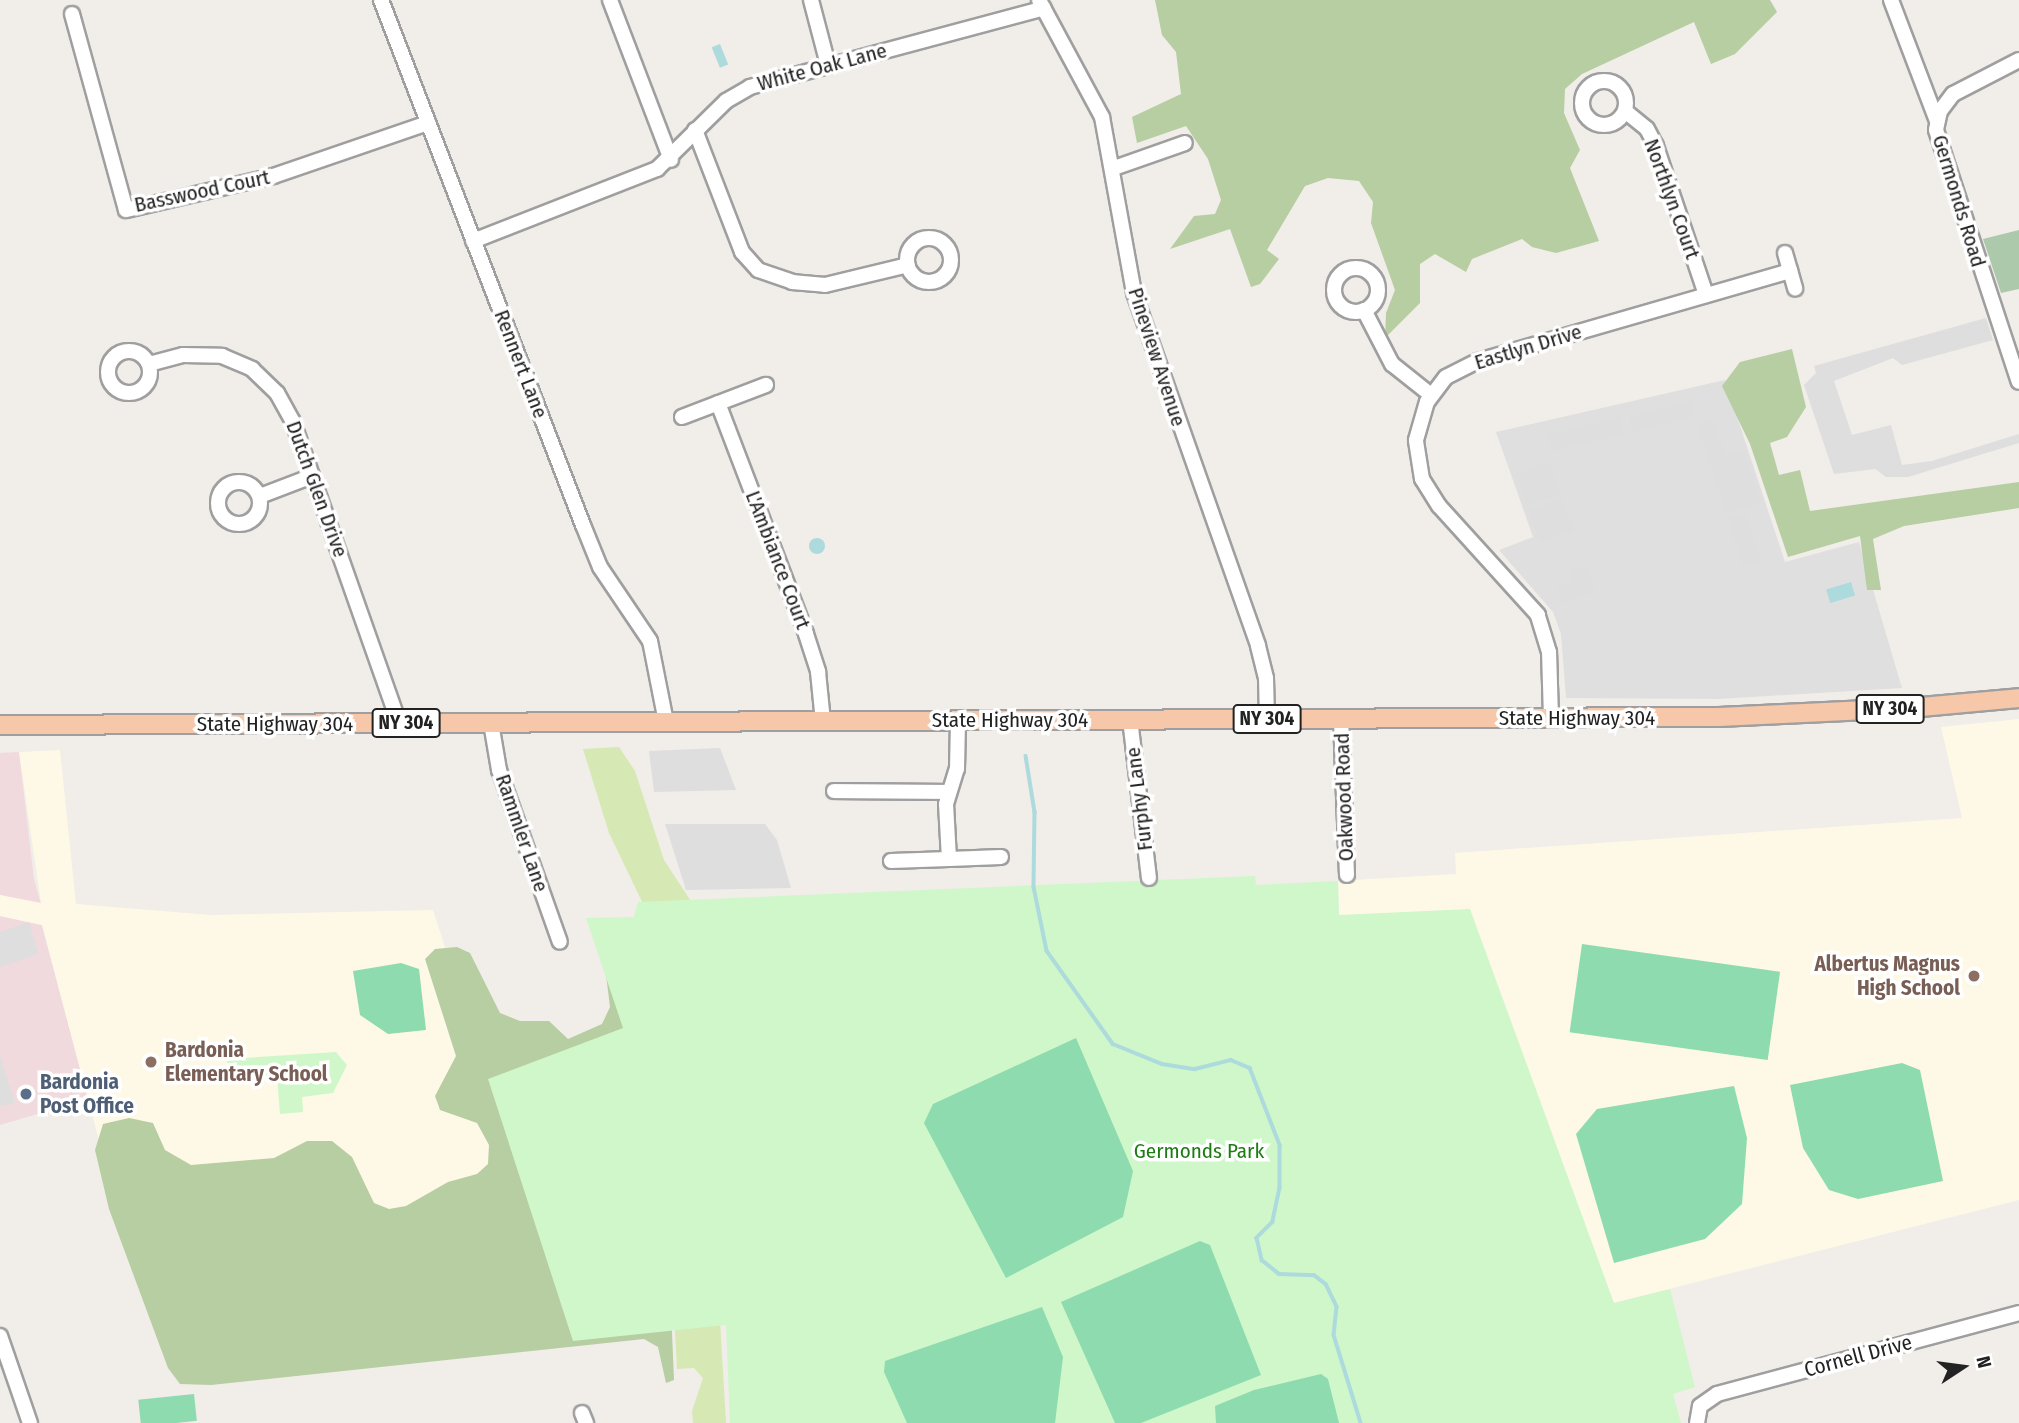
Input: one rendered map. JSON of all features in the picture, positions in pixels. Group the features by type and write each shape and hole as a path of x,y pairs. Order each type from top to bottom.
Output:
{"main road":[{"name":"State Highway 304","path":"0,726 1786,715 2019,698"}],"street":[{"name":"Rennert Lane","path":"381,0 600,566 650,641 666,722"},
{"path":"610,0 671,160"},
{"path":"811,0 828,65"},
{"path":"1891,0 1937,121"},
{"name":"White Oak Lane","path":"473,241 647,174 671,160 695,130 726,101 750,87 1042,4"},
{"name":"Pineview Avenue","path":"1042,4 1092,92 1114,168 1134,293 1258,646 1267,719"},
{"name":"Basswood Court","path":"72,14 126,210 273,176 428,123"},
{"name":"Germonds Road","path":"2019,60 1953,94 1937,121 1945,165 2019,382"},
{"name":"Northlyn Court","path":"1625,111 1647,129 1656,146 1706,295"},
{"path":"695,130 742,252 758,270 792,282 825,285 908,265"},
{"path":"1114,168 1185,143"},
{"path":"1785,253 1795,289"},
{"name":"Eastlyn Drive","path":"1552,718 1549,652 1538,615 1439,506 1422,479 1416,440 1431,395 1453,372 1478,361 1790,271"},
{"path":"1364,310 1392,364 1431,395"},
{"name":"Dutch Glen Drive","path":"149,364 203,353 222,356 252,369 284,401 399,723"},
{"path":"682,417 766,385"},
{"name":"L'Ambiance Court","path":"718,403 810,644 823,721"},
{"path":"260,496 312,476"},
{"name":"Furphy Lane","path":"1130,719 1149,878"},
{"name":"Oakwood Road","path":"1341,719 1347,875"},
{"path":"949,859 947,792 957,769 958,720"},
{"name":"Rammler Lane","path":"491,723 499,770 560,942"},
{"path":"834,791 947,792"},
{"path":"891,861 1000,857"},
{"name":"Cornell Drive","path":"1697,1423 1700,1406 1717,1394 2019,1313"},
{"path":"0,1336 30,1423"}],"shaded area":[{"path":"1986,318 1993,340 1902,365 1893,358 1834,381 1852,435 1891,425 1902,465 1932,461 2019,434 2019,443 1908,477 1886,477 1875,469 1834,474 1804,385 1816,373 1814,366"},
{"path":"1725,380 1785,562 1859,542 1902,688 1718,699 1566,698 1561,634 1553,612 1499,550 1533,537 1496,432"},
{"path":"1692,401 1696,417 1633,432 1629,417"},
{"path":"1619,418 1623,435 1552,451 1548,434"},
{"path":"1713,419 1725,455 1743,449 1761,503 1727,514 1707,456 1711,450 1706,451 1697,424"},
{"path":"1549,462 1560,494 1527,506 1516,473"},
{"path":"1562,499 1573,531 1540,543 1529,510"},
{"path":"1745,513 1761,562 1744,567 1728,519"},
{"path":"1585,565 1595,591 1562,603 1556,587 1572,581 1568,571"},
{"path":"2019,719 2019,1200 1614,1303 1339,915 1338,881 1456,874 1455,853 1962,818 1941,727"},
{"path":"720,748 736,790 654,792 649,751"},
{"path":"60,750 76,904 211,915 433,910 573,1341 120,1220 42,925 0,916 0,895 41,903 19,752"},
{"path":"19,752 34,879 41,904 0,895 0,753"},
{"path":"665,824 765,824 777,840 791,888 686,890"},
{"path":"0,916 42,925 88,1099 0,1125"},
{"path":"29,922 38,954 0,967 0,932"},
{"path":"0,1055 15,1103 0,1106"}],"green space":[{"path":"1155,0 1770,0 1777,12 1735,54 1711,64 1694,22 1582,74 1565,89 1564,113 1580,150 1570,168 1599,241 1556,253 1532,247 1522,239 1472,259 1466,272 1435,254 1420,264 1420,303 1385,338 1386,313 1395,290 1371,223 1373,202 1359,181 1328,178 1305,186 1267,250 1279,259 1260,284 1251,287 1230,229 1170,249 1194,216 1215,214 1221,200 1208,159 1186,126 1137,143 1132,117 1181,94 1176,52 1162,35"},
{"path":"2019,230 2019,289 2001,293 1983,239"},
{"path":"1792,349 1806,407 1787,437 1770,443 1779,475 1800,470 1810,511 2019,482 2019,508 1904,526 1873,539 1881,590 1867,590 1860,536 1788,557 1750,444 1722,386 1740,362"},
{"path":"619,747 635,771 664,860 696,909 726,1423 693,1423 692,1411 703,1378 694,1368 677,1369 659,1020 646,910 609,833 583,749"},
{"name":"Germonds Park","path":"1255,876 1256,885 1338,881 1339,915 1470,909 1614,1303 1670,1289 1695,1387 1673,1394 1681,1423 730,1423 726,1325 573,1341 488,1079 623,1028 586,918 634,917 638,902"},
{"path":"1582,944 1780,972 1768,1060 1570,1032"},
{"path":"457,947 470,953 500,1013 520,1021 549,1021 568,1039 602,1024 610,1007 603,950 659,1020 674,1380 666,1383 658,1347 644,1339 211,1385 180,1384 168,1368 109,1209 95,1150 103,1124 129,1118 153,1123 165,1150 191,1165 274,1158 307,1141 332,1141 352,1157 374,1203 389,1209 406,1206 448,1182 477,1174 488,1164 489,1145 477,1123 440,1110 435,1096 456,1056 425,959 435,949"},
{"path":"401,963 419,969 426,1030 388,1034 360,1015 353,971"},
{"path":"1076,1038 1133,1171 1123,1217 1006,1278 924,1123 933,1104"},
{"path":"336,1052 347,1065 333,1093 302,1097 303,1112 280,1114 277,1077 228,1078 227,1059"},
{"path":"1902,1063 1920,1070 1943,1181 1858,1199 1829,1190 1803,1148 1790,1085"},
{"path":"1734,1086 1747,1138 1742,1204 1705,1239 1614,1263 1576,1134 1597,1109"},
{"path":"1200,1241 1210,1245 1261,1375 1141,1423 1115,1423 1061,1302"},
{"path":"1042,1307 1063,1357 1055,1423 907,1423 884,1372 885,1361"},
{"path":"1321,1374 1328,1379 1339,1423 1216,1423 1215,1406 1254,1390"},
{"path":"194,1394 197,1421 141,1423 138,1400"}],"water":[{"path":"720,44 728,64 720,68 712,47"},
{"path":"814,538 820,538 825,546 823,552 814,554 809,549 809,543"},
{"path":"1851,582 1855,595 1830,603 1826,590"}],"waterway":[{"path":"1026,756 1035,812 1034,887 1047,951 1113,1044 1162,1064 1195,1069 1231,1060 1250,1068 1280,1145 1280,1188 1273,1222 1257,1238 1262,1260 1279,1274 1314,1275 1326,1284 1337,1307 1334,1335 1361,1423"}],"place":[{"name":"Albertus Magnus High School","path":"1974,976"},
{"name":"Bardonia Elementary School","path":"151,1062"},
{"name":"Bardonia Post Office","path":"26,1094"}]}
